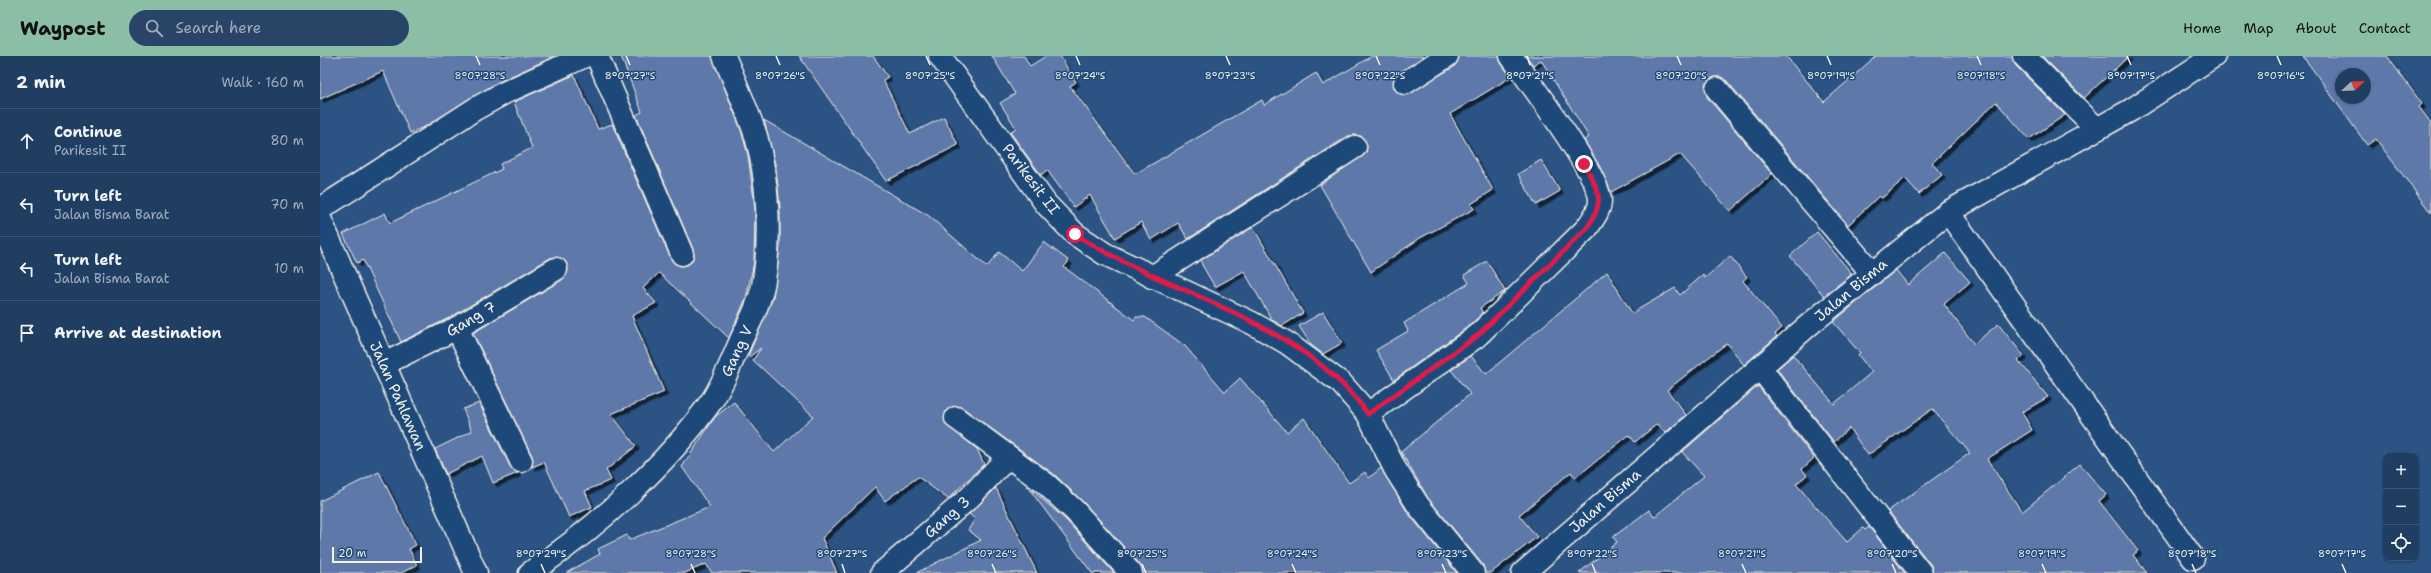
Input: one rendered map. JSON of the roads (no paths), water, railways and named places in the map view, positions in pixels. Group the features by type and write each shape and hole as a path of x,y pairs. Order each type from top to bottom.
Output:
{"street":[{"path":"320,209 474,109 504,92 585,56"},
{"path":"597,56 682,254"},
{"name":"Gang V","path":"530,573 617,505 681,438 713,399 754,313 764,282 768,237 766,194 756,137 724,56"},
{"name":"Parikesit II","path":"940,56 1046,204 1075,234 1105,254 1152,277 1190,292 1287,343 1341,383 1368,414"},
{"path":"1405,83 1446,56"},
{"path":"1473,573 1418,505 1398,475 1368,414 1477,336 1587,228 1596,215 1600,201 1597,187 1584,164 1511,56"},
{"path":"2024,56 2097,129"},
{"name":"Jalan Bisma","path":"1523,573 1871,272 1948,212 2131,110 2214,56"},
{"path":"1717,89 1871,272"},
{"path":"1152,277 1355,148"},
{"path":"1948,212 2193,558"},
{"name":"Jalan Pahlawan","path":"320,219 476,573"},
{"name":"Gang 7","path":"384,364 458,328 556,269"},
{"path":"458,328 521,461"},
{"path":"1760,368 1921,573"},
{"path":"956,418 1046,484 1075,511 1131,573"},
{"name":"Gang 3","path":"882,573 970,497 1008,457"}]}
